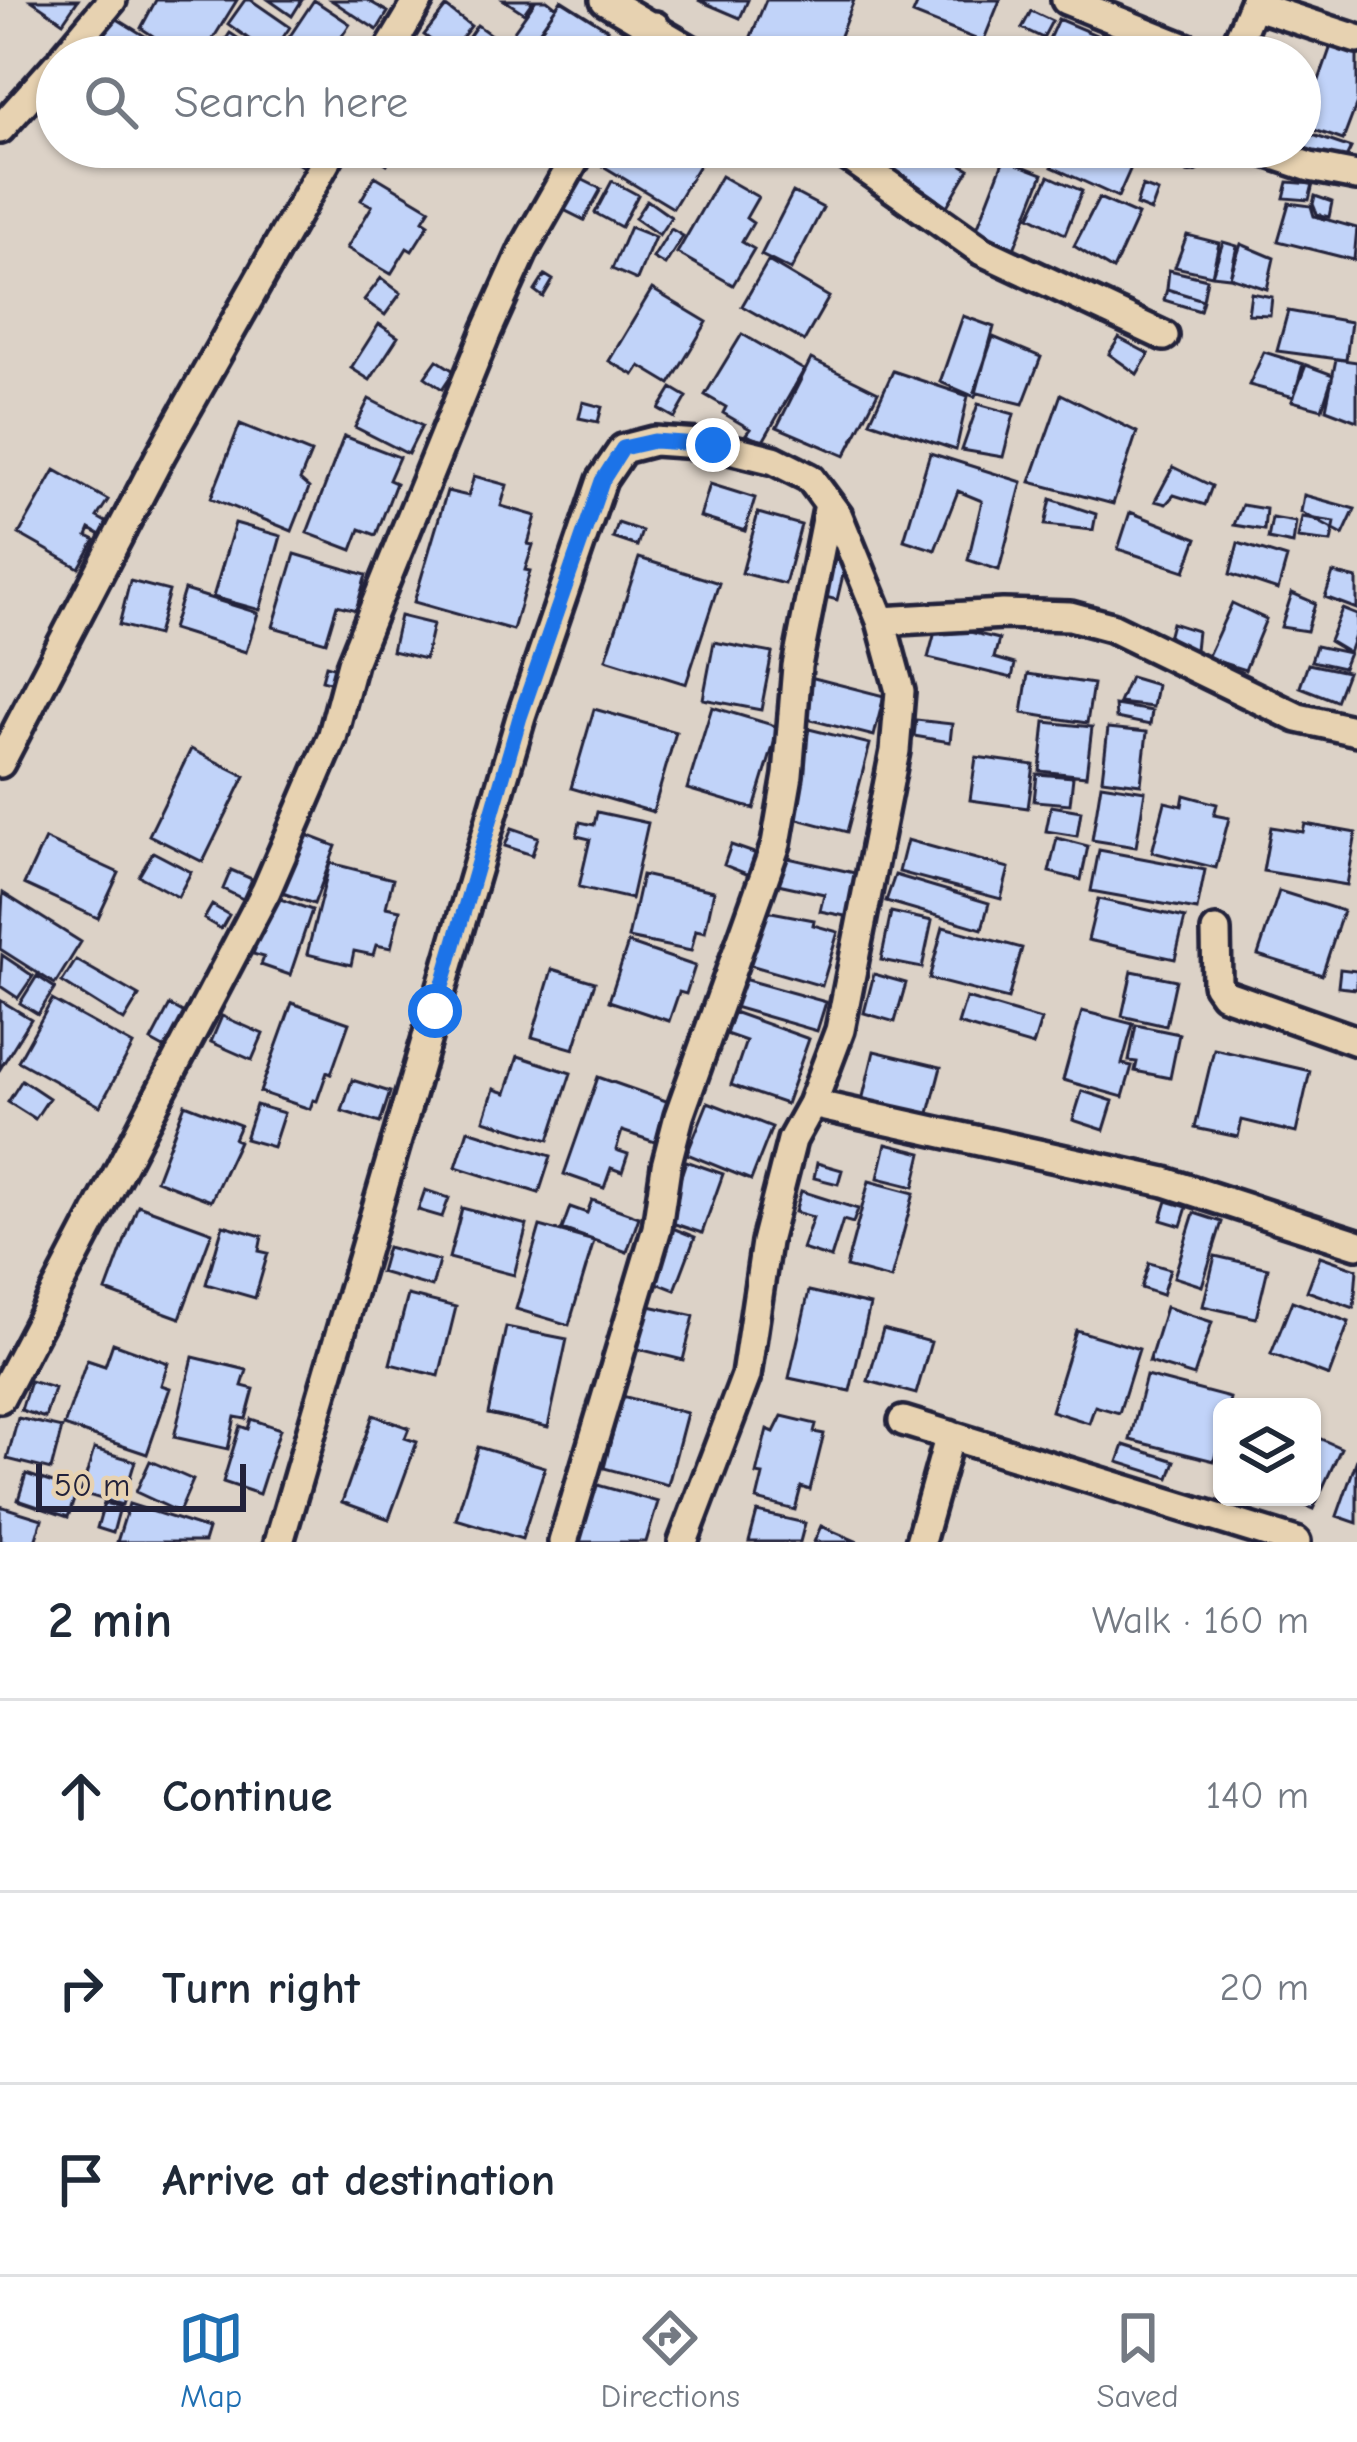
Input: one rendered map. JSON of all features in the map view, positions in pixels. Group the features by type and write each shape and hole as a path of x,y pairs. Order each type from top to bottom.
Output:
{"street":[{"path":"82,36 112,0"},
{"path":"397,36 418,0"},
{"path":"605,0 670,36"},
{"path":"1066,0 1156,36"},
{"path":"1240,36 1254,2 1357,39"},
{"path":"649,36 655,26"},
{"path":"0,129 36,89"},
{"path":"1321,166 1357,176"},
{"path":"0,763 161,454 322,168"},
{"path":"0,1398 266,891 332,739 352,663 487,331 524,249 570,168"},
{"path":"865,168 982,251 1164,336"},
{"path":"279,1542 520,717 602,481 623,448 654,441 713,445 773,460 810,478 838,516 880,621 900,691 895,751 841,1030 812,1104 792,1140 769,1227 746,1376 683,1542"},
{"path":"563,1542 653,1242 679,1115 776,844 788,775 797,666 829,504"},
{"path":"880,621 1003,614 1070,616 1111,627 1298,718 1357,731"},
{"path":"1216,931 1217,984 1224,994 1357,1041"},
{"path":"812,1104 1165,1182 1357,1244"},
{"path":"903,1421 1296,1542"},
{"path":"920,1542 950,1435"}],"building":[{"path":"31,0 78,0 63,22"},
{"path":"156,0 237,0 215,36 153,36 141,28"},
{"path":"245,0 251,0 290,27 284,36 245,36 228,24"},
{"path":"269,0 302,0 292,16"},
{"path":"314,0 350,24 342,36 290,36"},
{"path":"331,0 367,0 388,12 377,30"},
{"path":"504,0 533,0 524,13"},
{"path":"536,0 547,0 556,7 536,36 510,36"},
{"path":"561,0 607,29 602,36 537,36"},
{"path":"698,0 748,0 740,18"},
{"path":"766,0 854,0 840,36 751,36"},
{"path":"919,0 1000,0 985,36 968,36 913,14"},
{"path":"446,7 471,26 463,36 424,35"},
{"path":"1031,11 1052,21 1044,36 1022,28"},
{"path":"114,17 145,36 102,36"},
{"path":"1058,19 1099,36 1050,36"},
{"path":"477,25 491,35 490,36 469,36"},
{"path":"1331,46 1357,55 1357,103 1343,140 1321,132 1321,75"},
{"path":"1321,138 1351,148 1338,175 1321,168"},
{"path":"606,168 697,168 673,208"},
{"path":"887,168 969,169 947,206"},
{"path":"1001,168 1027,168 1043,174 1014,249 975,234"},
{"path":"1054,168 1131,168 1118,197"},
{"path":"375,176 430,209 423,220 429,224 391,274 347,248 372,206 361,200"},
{"path":"721,176 758,197 746,218 753,223 742,242 754,249 733,285 677,253"},
{"path":"1049,176 1082,191 1065,234 1030,216"},
{"path":"577,177 601,189 584,220 560,208"},
{"path":"612,181 638,195 621,227 595,213"},
{"path":"1288,182 1313,184 1309,200 1284,198"},
{"path":"1142,186 1158,192 1151,211 1136,205"},
{"path":"793,192 823,208 791,270 761,255"},
{"path":"1315,196 1332,202 1329,217 1317,214"},
{"path":"1099,198 1138,215 1113,270 1074,246"},
{"path":"647,200 671,217 659,235 635,218"},
{"path":"1289,203 1311,206 1314,216 1357,228 1354,260 1278,241"},
{"path":"630,227 655,237 637,280 612,269"},
{"path":"671,229 683,236 665,265 653,258"},
{"path":"1187,235 1219,243 1212,275 1175,267"},
{"path":"1223,242 1237,246 1230,277 1212,275"},
{"path":"1241,244 1274,258 1267,289 1230,277"},
{"path":"768,261 829,297 804,341 742,306"},
{"path":"1169,270 1207,279 1203,300 1167,289"},
{"path":"545,275 553,280 543,297 535,291"},
{"path":"381,278 401,293 385,315 364,300"},
{"path":"652,289 707,322 670,384 640,366 634,375 609,361"},
{"path":"1167,289 1203,300 1200,311 1164,300"},
{"path":"1251,293 1272,297 1270,315 1248,314"},
{"path":"1288,311 1351,322 1346,360 1277,351"},
{"path":"963,316 994,327 975,397 940,382"},
{"path":"379,324 398,337 370,380 351,368"},
{"path":"742,334 804,370 762,443 746,434 750,429 723,413 726,407 705,395"},
{"path":"993,337 1041,357 1023,404 974,392"},
{"path":"1119,338 1149,354 1137,374 1109,354"},
{"path":"1264,352 1303,364 1294,397 1249,385"},
{"path":"811,359 878,392 845,456 777,427"},
{"path":"1336,359 1357,362 1357,421 1326,409"},
{"path":"437,360 454,371 442,389 425,377"},
{"path":"1306,365 1333,375 1322,409 1292,401"},
{"path":"893,371 968,396 956,450 870,421"},
{"path":"672,388 687,397 675,418 659,409"},
{"path":"1061,394 1137,432 1113,504 1030,482"},
{"path":"369,399 422,426 408,454 355,427"},
{"path":"583,402 602,407 598,422 579,418"},
{"path":"978,404 1014,414 1003,457 962,450"},
{"path":"240,424 311,453 300,480 309,488 292,531 211,498"},
{"path":"344,436 399,457 389,480 396,483 376,535 360,529 352,550 307,533"},
{"path":"930,453 1022,482 999,570 968,560 982,501 958,491 935,550 904,540"},
{"path":"1173,467 1212,486 1205,505 1174,495 1166,504 1155,501"},
{"path":"55,470 108,500 97,517 111,525 104,537 90,529 87,536 95,540 79,568 19,534"},
{"path":"474,476 507,485 501,506 536,516 525,570 530,571 513,630 414,602 447,491 468,496"},
{"path":"710,484 755,498 745,531 700,517"},
{"path":"1304,495 1355,509 1343,535 1301,512"},
{"path":"1051,499 1096,514 1093,530 1045,525"},
{"path":"1242,505 1266,509 1264,530 1234,525"},
{"path":"1130,512 1197,538 1185,571 1118,549"},
{"path":"758,513 801,525 785,584 742,573"},
{"path":"1302,517 1335,522 1331,542 1298,538"},
{"path":"1272,518 1296,522 1293,544 1268,539"},
{"path":"235,523 281,536 260,610 213,597"},
{"path":"618,523 642,531 637,546 613,538"},
{"path":"1238,543 1287,558 1278,590 1230,574"},
{"path":"295,554 366,575 356,610 337,605 326,642 273,627"},
{"path":"828,557 846,562 837,600 818,595"},
{"path":"639,558 719,583 686,684 606,659"},
{"path":"1333,573 1357,579 1357,609 1325,597"},
{"path":"130,581 169,591 157,635 119,625"},
{"path":"184,590 258,613 246,652 172,629"},
{"path":"1292,593 1315,603 1307,631 1281,627"},
{"path":"1232,603 1266,619 1245,670 1207,658"},
{"path":"1342,609 1357,615 1349,653 1329,641"},
{"path":"400,616 433,624 425,659 392,651"},
{"path":"1172,623 1197,631 1194,659 1164,654"},
{"path":"937,624 999,639 994,658 1015,664 1012,678 928,658"},
{"path":"714,642 772,653 761,710 703,699"},
{"path":"1316,646 1349,653 1343,668 1311,661"},
{"path":"1308,664 1347,672 1336,701 1300,687"},
{"path":"326,665 343,670 339,685 322,680"},
{"path":"1028,674 1093,684 1087,723 1022,713"},
{"path":"810,677 884,696 874,736 799,717"},
{"path":"1130,677 1157,685 1153,707 1119,703"},
{"path":"1115,705 1152,711 1150,725 1116,718"},
{"path":"712,707 779,727 754,809 687,789"},
{"path":"594,709 676,732 653,812 571,788"},
{"path":"916,720 952,724 950,742 914,736"},
{"path":"1045,722 1092,727 1086,776 1040,771"},
{"path":"1108,728 1147,732 1141,784 1102,779"},
{"path":"809,729 870,744 847,832 786,816"},
{"path":"191,749 245,776 203,862 149,835"},
{"path":"976,757 1034,765 1028,808 970,800"},
{"path":"1037,774 1073,777 1070,804 1034,801"},
{"path":"1101,784 1145,791 1136,847 1092,840"},
{"path":"1184,795 1217,804 1214,815 1229,818 1216,868 1152,852 1165,802 1182,806"},
{"path":"1051,806 1081,811 1077,836 1046,831"},
{"path":"597,812 648,823 631,899 579,887 590,839 577,836 580,822 594,825"},
{"path":"1305,824 1356,833 1347,885 1263,871 1271,827 1303,832"},
{"path":"512,828 538,837 532,855 505,846"},
{"path":"299,832 336,846 314,904 277,891"},
{"path":"1057,838 1088,846 1081,880 1049,872"},
{"path":"45,839 119,873 98,918 24,884"},
{"path":"907,840 1009,868 1001,899 899,872"},
{"path":"731,845 757,854 749,875 724,865"},
{"path":"1099,850 1205,870 1197,910 1091,891"},
{"path":"153,852 191,872 178,897 139,876"},
{"path":"784,857 859,874 850,917 820,911 824,894 778,884"},
{"path":"330,863 393,879 386,907 400,910 391,948 376,945 373,955 354,951 351,965 307,954"},
{"path":"231,870 252,879 243,899 223,889"},
{"path":"642,875 714,891 705,932 696,930 691,951 628,938"},
{"path":"895,875 989,903 982,929 886,901"},
{"path":"1279,891 1343,911 1322,975 1258,955"},
{"path":"3,893 81,942 55,984 0,949"},
{"path":"266,894 312,910 290,975 261,965 264,957 253,954 255,949 249,947"},
{"path":"1098,899 1185,918 1175,959 1088,940"},
{"path":"212,905 229,915 221,929 204,919"},
{"path":"766,911 814,920 813,925 838,932 822,986 750,965"},
{"path":"891,912 932,921 922,968 881,960"},
{"path":"943,927 1022,948 1008,999 929,979"},
{"path":"628,943 695,966 686,994 679,992 669,1021 609,1001"},
{"path":"2,955 33,976 18,998 0,986"},
{"path":"76,960 139,996 124,1021 62,982"},
{"path":"552,969 595,982 574,1049 532,1037"},
{"path":"1340,969 1357,971 1357,989 1338,987"},
{"path":"1132,971 1176,980 1166,1026 1122,1016"},
{"path":"874,974 906,983 895,1022 864,1013"},
{"path":"37,976 55,988 38,1014 20,1003"},
{"path":"743,979 826,1002 817,1031 734,1007"},
{"path":"966,998 1041,1020 1033,1046 958,1024"},
{"path":"0,1000 31,1019 0,1069"},
{"path":"52,1000 133,1045 100,1106 18,1061"},
{"path":"292,1003 349,1023 331,1074 327,1072 310,1109 260,1092"},
{"path":"170,1005 190,1016 171,1052 151,1041"},
{"path":"1082,1011 1133,1024 1122,1064 1132,1066 1123,1097 1063,1080"},
{"path":"733,1012 809,1039 786,1104 731,1085 746,1041 726,1034"},
{"path":"222,1016 263,1034 252,1060 211,1042"},
{"path":"1136,1025 1179,1034 1170,1078 1135,1071 1137,1062 1129,1061"},
{"path":"1214,1049 1310,1071 1296,1133 1242,1120 1238,1137 1195,1128"},
{"path":"874,1051 941,1067 928,1117 862,1101"},
{"path":"518,1056 571,1073 549,1140 484,1120 494,1089 506,1093"},
{"path":"598,1077 672,1103 658,1143 622,1131 616,1150 628,1154 622,1172 611,1168 604,1188 564,1174"},
{"path":"22,1080 49,1098 35,1119 8,1102"},
{"path":"352,1080 390,1092 380,1123 342,1111"},
{"path":"1082,1091 1113,1101 1104,1130 1073,1120"},
{"path":"708,1102 772,1127 751,1180 687,1154"},
{"path":"185,1104 240,1125 234,1139 239,1141 211,1201 156,1180"},
{"path":"256,1105 284,1113 273,1147 245,1139"},
{"path":"468,1130 551,1156 539,1193 456,1167"},
{"path":"886,1144 922,1153 914,1187 878,1178"},
{"path":"686,1161 723,1174 702,1233 666,1221"},
{"path":"817,1163 842,1170 838,1184 814,1178"},
{"path":"869,1181 914,1193 891,1279 846,1267"},
{"path":"425,1190 449,1198 442,1217 418,1210"},
{"path":"801,1191 858,1209 853,1223 843,1220 831,1258 802,1249 813,1217 795,1212"},
{"path":"592,1200 639,1217 627,1252 562,1229 570,1207 587,1213"},
{"path":"1167,1201 1187,1207 1181,1226 1161,1220"},
{"path":"138,1205 212,1232 180,1318 106,1291"},
{"path":"462,1208 527,1225 514,1275 449,1258"},
{"path":"1194,1213 1222,1222 1202,1286 1174,1277"},
{"path":"223,1225 262,1236 259,1251 268,1253 255,1298 206,1284"},
{"path":"665,1225 695,1237 675,1290 644,1278"},
{"path":"540,1226 594,1241 569,1325 516,1309"},
{"path":"387,1247 439,1261 432,1287 380,1272"},
{"path":"1215,1256 1268,1268 1256,1318 1203,1306"},
{"path":"1320,1256 1357,1269 1354,1308 1307,1291"},
{"path":"1149,1263 1170,1269 1162,1295 1141,1288"},
{"path":"809,1291 870,1305 850,1391 789,1378"},
{"path":"408,1295 456,1307 439,1376 390,1364"},
{"path":"1292,1301 1349,1322 1329,1376 1271,1354"},
{"path":"636,1303 694,1316 683,1360 626,1346"},
{"path":"1166,1307 1212,1322 1194,1376 1149,1362"},
{"path":"506,1327 567,1339 548,1427 488,1414"},
{"path":"883,1329 931,1342 916,1394 868,1381"},
{"path":"1076,1330 1139,1349 1119,1413 1095,1406 1089,1423 1051,1411"},
{"path":"113,1343 168,1363 161,1385 170,1388 147,1454 64,1426 87,1360 105,1366"},
{"path":"193,1357 247,1370 242,1386 254,1389 246,1419 235,1417 228,1449 174,1437"},
{"path":"1146,1376 1230,1398 1213,1398 1213,1461 1130,1440"},
{"path":"30,1381 54,1388 45,1418 21,1410"},
{"path":"622,1396 687,1413 668,1485 604,1468"},
{"path":"373,1415 409,1428 405,1438 417,1442 389,1519 342,1502"},
{"path":"782,1416 816,1424 814,1432 824,1434 810,1490 801,1487 795,1510 757,1500 763,1475 756,1474 767,1429 774,1432"},
{"path":"18,1418 62,1428 51,1470 7,1459"},
{"path":"251,1419 280,1429 259,1494 223,1482 240,1426 248,1429"},
{"path":"1321,1439 1341,1448 1321,1492"},
{"path":"1124,1445 1175,1461 1169,1478 1118,1462"},
{"path":"478,1447 545,1467 522,1539 456,1519"},
{"path":"94,1449 135,1461 122,1505 81,1493"},
{"path":"1357,1459 1357,1523 1337,1516"},
{"path":"150,1461 193,1480 179,1512 136,1492"},
{"path":"26,1474 77,1491 68,1517 18,1500"},
{"path":"594,1484 658,1502 646,1542 578,1542"},
{"path":"104,1503 120,1507 113,1533 97,1528"},
{"path":"129,1504 208,1529 204,1542 117,1542"},
{"path":"0,1506 42,1519 35,1542 0,1542"},
{"path":"757,1512 805,1523 800,1542 749,1542"},
{"path":"821,1526 858,1542 814,1542"}],"route":[{"path":"435,1011 520,717 602,481 623,448 654,441 713,445"}]}
